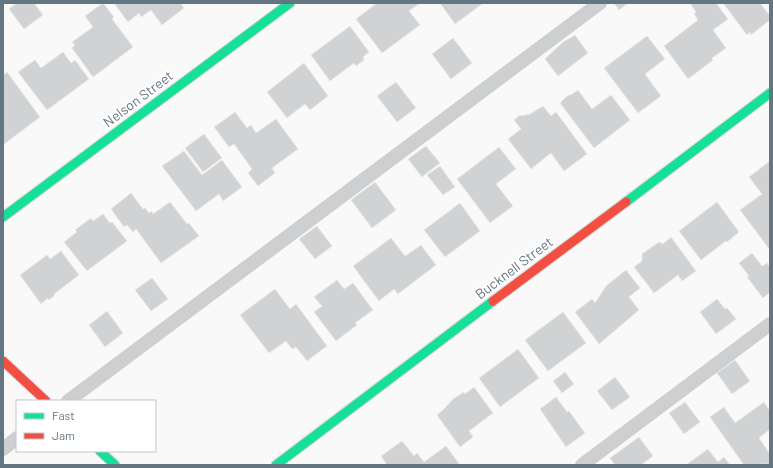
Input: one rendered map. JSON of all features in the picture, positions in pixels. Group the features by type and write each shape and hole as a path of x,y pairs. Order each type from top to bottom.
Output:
{"street":[{"name":"Nelson Street","path":"3,217 290,3"},
{"name":"Bucknell Street","path":"276,465 770,93"},
{"path":"3,361 45,400"},
{"path":"101,452 115,465"}],"lane":[{"path":"69,400 600,3"},
{"path":"582,465 770,324"},
{"path":"3,449 16,439"}],"building":[{"path":"17,3 34,3 43,15 24,29 9,9"},
{"path":"103,3 114,17 112,19 133,47 93,77 72,48 75,45 72,42 93,27 85,16"},
{"path":"114,3 180,3 184,8 162,25 151,10 141,17 139,13 128,22"},
{"path":"377,3 420,3 409,11 420,25 382,53 356,19"},
{"path":"440,3 482,3 482,4 455,24"},
{"path":"614,3 628,3 619,10"},
{"path":"690,3 716,3 728,19 713,30 726,48 688,79 664,46 698,20 694,14 696,12"},
{"path":"723,3 760,3 770,16 770,20 751,35 750,32 747,35"},
{"path":"350,26 369,52 363,57 364,60 356,66 354,63 330,81 311,55"},
{"path":"575,35 588,53 558,76 545,59 563,42"},
{"path":"647,36 665,59 645,74 661,96 638,113 604,68"},
{"path":"453,38 472,63 451,79 432,54"},
{"path":"63,52 71,63 75,60 89,79 47,110 18,72 35,60 41,68"},
{"path":"304,63 328,96 310,110 305,104 287,118 267,92"},
{"path":"7,72 40,117 3,145 3,75"},
{"path":"396,82 416,108 397,122 377,96"},
{"path":"578,90 592,109 611,95 630,120 594,148 560,103 567,96"},
{"path":"543,106 551,116 556,112 587,154 564,171 551,153 531,169 508,139 521,129 514,120 520,115 530,114"},
{"path":"235,112 247,128 251,125 256,133 276,119 298,149 272,168 275,173 258,186 248,173 252,169 234,144 229,147 214,127"},
{"path":"204,134 222,158 203,172 185,148"},
{"path":"426,146 440,163 422,177 408,159"},
{"path":"499,147 516,169 496,184 513,206 490,223 457,179"},
{"path":"184,151 202,175 222,160 242,187 223,201 219,194 196,211 162,166"},
{"path":"770,161 770,250 740,210 762,194 749,177"},
{"path":"440,166 455,187 443,195 427,175"},
{"path":"375,182 396,210 372,228 351,200"},
{"path":"131,193 143,209 145,208 149,213 152,211 153,214 170,202 187,224 189,223 199,236 161,263 136,229 133,232 127,225 124,227 111,209"},
{"path":"717,202 739,232 701,260 679,231"},
{"path":"460,203 480,231 445,257 424,230"},
{"path":"103,214 110,223 112,222 127,241 87,271 64,242 77,232 75,230 91,218 93,221"},
{"path":"317,226 332,246 315,259 299,239"},
{"path":"671,237 696,271 682,281 678,275 654,293 634,267 642,261 642,254 659,242 663,244"},
{"path":"391,238 405,256 421,245 436,265 398,294 394,289 379,301 353,266"},
{"path":"61,251 79,275 54,294 55,295 49,300 48,298 41,304 20,275 47,255 50,259"},
{"path":"752,253 762,266 767,263 770,268 770,292 763,298 747,277 749,276 739,263"},
{"path":"626,270 640,288 629,297 639,310 599,344 575,312 592,299 595,303 606,286"},
{"path":"152,278 168,299 151,311 135,290"},
{"path":"337,280 344,289 353,283 373,310 355,323 357,325 336,341 314,312 322,306 314,297"},
{"path":"275,289 290,309 296,304 327,346 307,361 296,347 292,349 286,341 269,353 240,315"},
{"path":"717,299 736,319 716,334 700,312"},
{"path":"107,311 123,333 105,347 89,325"},
{"path":"563,312 586,343 548,371 525,340"},
{"path":"518,349 539,378 500,407 479,378"},
{"path":"735,360 750,381 732,394 717,373"},
{"path":"565,372 574,384 562,393 553,381"},
{"path":"615,377 630,397 612,410 597,391"},
{"path":"474,387 493,413 469,431 473,437 460,447 437,415 453,399 464,392 465,394"},
{"path":"556,397 567,412 569,411 585,433 566,447 540,409"},
{"path":"685,402 700,422 684,434 669,413"},
{"path":"764,402 770,411 770,429 759,438 770,454 770,464 744,465 710,417 724,407 735,423"},
{"path":"639,437 653,456 641,465 615,465 610,458"},
{"path":"402,441 414,456 417,453 424,462 446,446 460,465 387,465 381,456"},
{"path":"708,449 718,462 724,457 730,465 686,465"}],"traffic: fast":[{"path":"3,217 290,3"},
{"path":"626,202 770,93"},
{"path":"276,465 493,301"},
{"path":"101,452 115,465"}],"traffic: jam":[{"path":"493,301 626,202"},
{"path":"3,361 45,400"}]}
